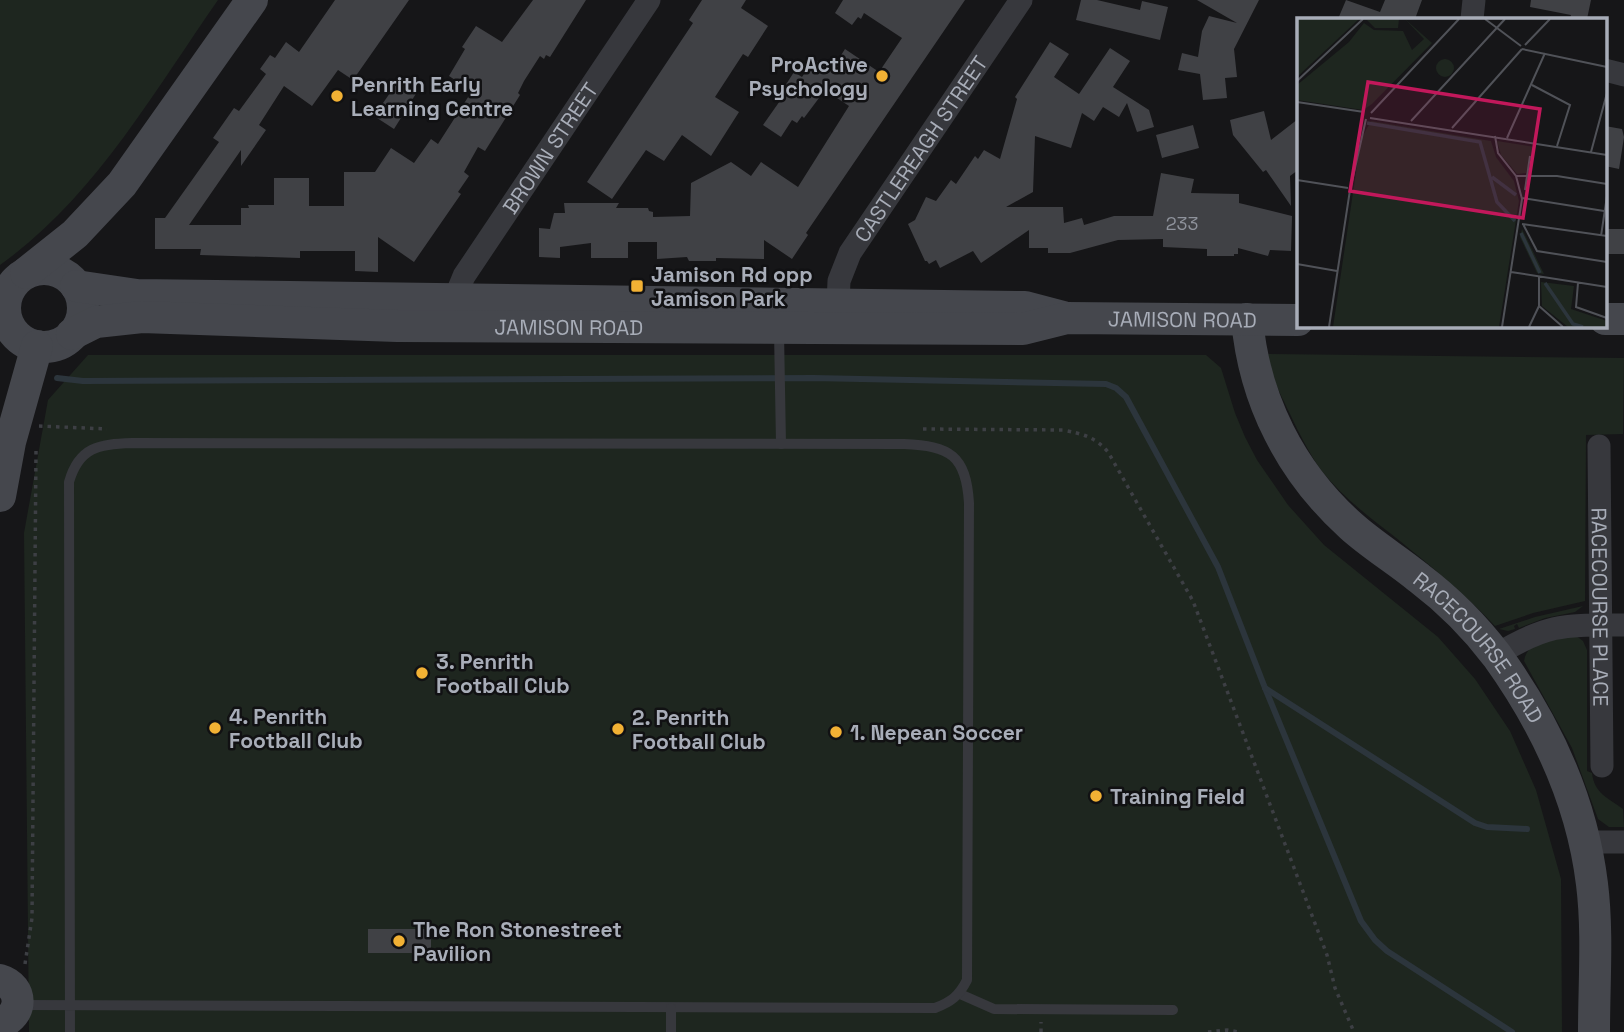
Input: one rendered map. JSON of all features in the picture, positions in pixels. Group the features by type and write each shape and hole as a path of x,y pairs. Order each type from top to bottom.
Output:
{"main road":[{"path":"74,284 88,244 122,184 252,0"},
{"path":"0,496 10,442 17,336 7,319 5,306 13,283 75,234 122,184"},
{"path":"13,283 38,269 52,270 74,284 82,301 79,324 62,342 50,346 17,336"},
{"name":"JAMISON ROAD","path":"74,284 137,295 1025,307 1068,318 1297,320"},
{"name":"JAMISON ROAD","path":"72,334 96,322 142,317 397,326 1023,329 1068,318"},
{"name":"RACECOURSE ROAD","path":"1247,319 1250,353 1259,388 1284,442 1310,484 1352,527 1439,594 1479,635 1496,655 1547,739 1569,788 1585,842 1592,887 1594,1032"},
{"path":"1606,319 1624,319"}],"street":[{"name":"BROWN STREET","path":"455,299 464,276 649,0"},
{"name":"CASTLEREAGH STREET","path":"838,303 839,281 850,253 1021,0"},
{"path":"1472,18 1474,0"},
{"path":"1606,71 1624,75"},
{"name":"RACECOURSE PLACE","path":"1599,446 1602,766"},
{"path":"1496,655 1546,629 1573,624 1624,625"},
{"path":"1585,842 1624,842"}],"lane":[{"path":"779,327 781,444"},
{"path":"13,1003 70,1006 671,1008 935,1008 950,1003 960,994 967,980 967,481 962,467 955,458 942,450 926,445 132,443 91,449 76,463 69,482 71,902 70,1006 70,1032"},
{"path":"960,994 994,1009 1173,1010"},
{"path":"671,1008 671,1032"}],"path":[{"path":"37,435 39,426"},
{"path":"913,429 1063,430 1086,434 1099,441 1108,452 1194,601 1327,955 1335,988 1354,1032"},
{"path":"13,1003 24,971 32,918 36,444"},
{"path":"1208,1032 1239,1032"}],"shaded area":[{"path":"0,0 218,0 145,107 93,176 34,238 0,265"},
{"path":"1268,354 1624,358 1623,434 1586,435 1585,601 1533,613 1495,626 1449,582 1348,499 1321,470 1304,443 1280,392"},
{"path":"88,355 1206,355 1221,368 1245,437 1257,460 1288,505 1324,545 1438,637 1475,679 1510,731 1536,790 1561,879 1562,1032 29,1032 24,533 48,400"},
{"path":"1583,606 1575,612 1545,618 1519,628 1517,624 1515,629 1508,631 1499,629 1535,617"},
{"path":"1575,635 1583,641 1587,650 1587,771 1592,773 1599,790 1623,809 1624,827 1609,827 1598,819 1572,748 1524,661 1527,653 1537,644"}],"building":[{"path":"335,0 409,0 353,80 338,70 312,106 284,86 259,125 266,130 241,166 241,150 189,225 241,225 241,208 249,208 248,205 274,205 274,178 309,178 309,206 344,206 344,172 375,172 391,148 414,163 431,139 438,144 472,91 449,76 465,49 462,47 476,26 502,42 533,0 586,0 550,57 546,55 544,59 540,56 524,81 518,93 520,95 485,151 478,147 464,172 469,176 458,192 461,194 414,262 378,237 378,272 355,271 355,251 300,251 300,258 200,255 201,249 155,249 155,218 165,218 219,142 213,138 234,108 239,111 266,74 260,69 270,55 275,58 286,42 299,52"},
{"path":"702,0 746,0 741,8 768,26 748,57 743,54 715,97 739,112 711,156 682,135 664,161 646,150 612,199 587,182 693,23 689,20"},
{"path":"843,0 965,0 806,233 808,235 792,259 764,240 764,259 657,259 657,242 628,242 628,258 591,258 591,243 560,247 560,258 539,257 539,228 550,229 554,213 565,213 564,203 619,203 616,208 648,208 653,212 653,217 690,216 691,183 731,162 751,176 761,162 798,187 849,106 825,90 804,118 802,116 797,123 792,120 781,137 763,125 789,88 785,86 794,72 802,77 814,59 831,71 845,49 879,72 902,38 864,13 861,19 858,17 852,25 835,13"},
{"path":"1081,0 1097,0 1140,10 1142,1 1168,7 1160,40 1076,20"},
{"path":"1197,0 1259,0 1234,49 1237,77 1225,78 1227,98 1203,100 1200,74 1178,70 1182,53 1198,57 1202,31 1209,16 1237,23"},
{"path":"1346,0 1380,12 1385,0 1422,0 1415,18 1338,18"},
{"path":"1531,0 1591,0 1587,18 1570,18 1571,15 1530,7"},
{"path":"1050,42 1069,54 1054,77 1079,94 1110,48 1130,61 1113,87 1149,110 1154,127 1137,132 1127,103 1119,117 1103,107 1094,121 1082,113 1071,148 1035,136 1033,192 1006,207 1063,207 1064,223 1082,218 1084,225 1114,216 1153,216 1161,173 1194,179 1191,193 1239,194 1239,203 1292,216 1291,251 1270,250 1268,256 1238,248 1238,254 1234,256 1207,256 1207,249 1163,247 1163,239 1118,240 1070,253 1048,253 1048,248 1029,248 1029,230 981,263 973,251 940,268 936,260 929,264 925,261 908,224 915,220 926,197 936,201 951,180 956,184 975,156 978,159 984,150 1000,159 1017,99 1015,97"},
{"path":"399,80 417,92 394,129 374,116"},
{"path":"1264,111 1271,140 1297,120 1297,171 1290,176 1291,206 1266,170 1263,172 1233,135 1230,120"},
{"path":"1193,125 1199,148 1162,158 1156,135"},
{"path":"1606,126 1622,129 1624,137 1619,169 1606,166"},
{"path":"1606,229 1624,229 1624,254 1606,254"},
{"name":"The Ron Stonestreet Pavilion","path":"368,929 431,929 431,953 368,953"}],"waterway":[{"path":"57,378 83,381 813,378 1106,384 1116,388 1126,397 1218,567 1361,921 1387,951 1512,1032"},
{"path":"1265,688 1475,823 1487,827 1527,829"}],"place":[{"name":"ProActive Psychology","path":"882,76"},
{"name":"Penrith Early Learning Centre","path":"337,96"},
{"name":"Jamison Rd opp Jamison Park","path":"637,286"},
{"name":"3. Penrith Football Club","path":"422,673"},
{"name":"4. Penrith Football Club","path":"215,728"},
{"name":"2. Penrith Football Club","path":"618,729"},
{"name":"1. Nepean Soccer","path":"836,732"},
{"name":"Training Field","path":"1096,796"},
{"name":"The Ron Stonestreet Pavilion","path":"399,941"}]}
